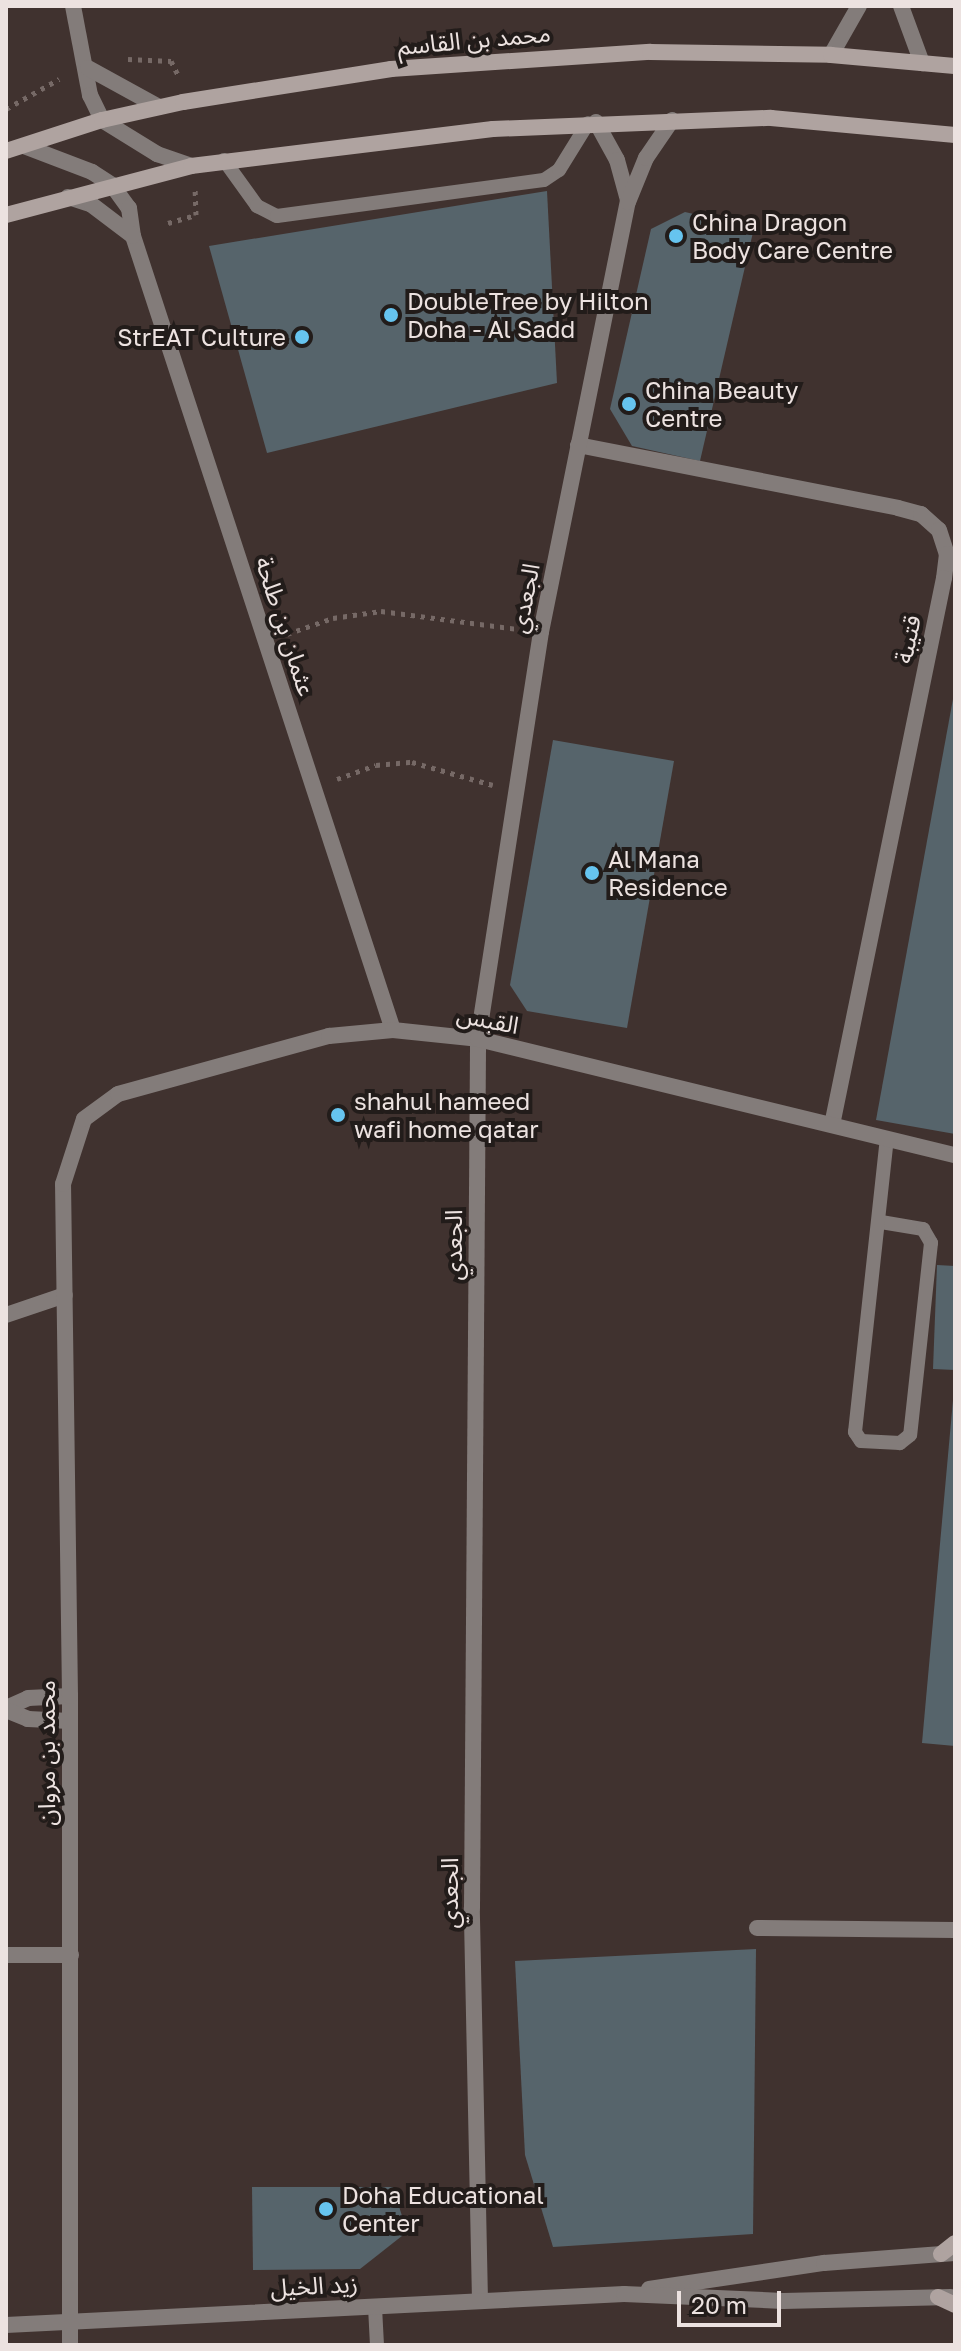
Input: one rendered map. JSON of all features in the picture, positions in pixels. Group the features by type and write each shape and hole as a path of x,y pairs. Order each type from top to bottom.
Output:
{"street":[{"path":"73,6 88,68 90,95 102,120 157,154 191,166"},
{"path":"831,55 859,6"},
{"path":"901,6 922,63"},
{"name":"محمد بن القاسم","path":"6,151 102,120 159,107 391,69 650,52 831,55 955,66"},
{"path":"88,68 159,107"},
{"path":"6,215 191,166 401,137 592,123 771,118 955,135"},
{"name":"الجعدي","path":"480,2301 472,1908 478,1039 541,632 628,202 646,158 672,120"},
{"name":"الجعدي","path":"592,123 617,160 628,202"},
{"path":"24,146 70,161 112,185"},
{"name":"عثمان بن طلحة","path":"112,185 129,208 133,236 393,1030"},
{"path":"68,197 92,205 133,236"},
{"name":"قتيبة","path":"578,445 898,508 921,514 939,530 947,554 944,578 832,1125"},
{"name":"القبس","path":"63,1184 84,1119 118,1094 329,1036 393,1030 478,1039 955,1155"},
{"name":"محمد بن مروان","path":"63,1184 70,1696 70,2345"},
{"path":"6,1315 65,1295"},
{"path":"6,1709 28,1698 70,1696"},
{"path":"6,1709 28,1719 70,1721"},
{"path":"757,1928 955,1930"},
{"path":"6,1955 71,1955"},
{"path":"948,2254 955,2243"},
{"name":"زيد الخيل","path":"624,2294 782,2268 948,2254"},
{"name":"زيد الخيل","path":"6,2325 624,2294 783,2301 955,2297"},
{"path":"938,2297 955,2305"}],"lane":[{"path":"224,160 257,206 277,216 544,180 559,170 592,123"},
{"path":"881,1222 923,1229 931,1243 910,1435 900,1443 861,1441 855,1432 881,1222 887,1139"},
{"path":"375,2307 377,2345"}],"path":[{"path":"119,59 174,63 183,102"},
{"path":"6,109 59,79"},
{"path":"168,223 198,211 191,166"},
{"path":"266,642 333,618 381,611 541,632"},
{"path":"314,788 376,765 412,762 517,792"}],"building":[{"name":"DoubleTree by Hilton Doha - Al Sadd","path":"547,191 557,383 267,453 209,246"},
{"path":"685,212 754,228 700,461 632,446 610,409 651,229"},
{"path":"955,688 955,1134 876,1120"},
{"name":"Al Mana Residence","path":"553,740 674,761 627,1028 527,1011 510,985"},
{"path":"937,1265 955,1266 955,1370 933,1369"},
{"path":"955,1400 955,1746 922,1743"},
{"path":"756,1949 753,2234 553,2247 525,2155 515,1961"},
{"name":"Doha Educational Center","path":"252,2187 393,2187 407,2232 360,2269 253,2270"}],"place":[{"name":"China Dragon Body Care Centre","path":"676,236"},
{"name":"DoubleTree by Hilton Doha - Al Sadd","path":"391,315"},
{"name":"StrEAT Culture","path":"302,337"},
{"name":"China Beauty Centre","path":"629,404"},
{"name":"Al Mana Residence","path":"592,873"},
{"name":"shahul hameed wafi home qatar","path":"338,1115"},
{"name":"Doha Educational Center","path":"326,2209"}]}
